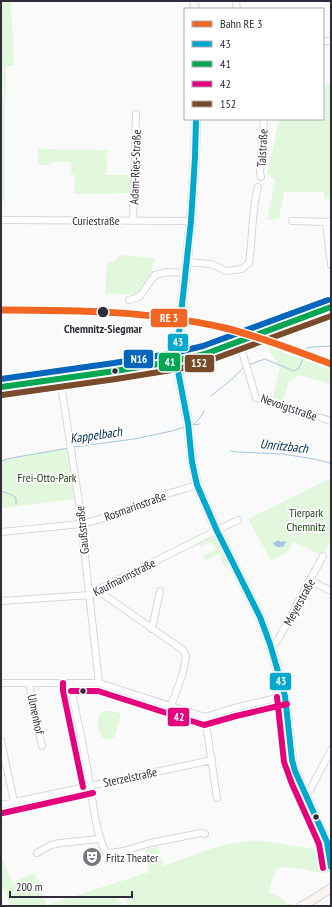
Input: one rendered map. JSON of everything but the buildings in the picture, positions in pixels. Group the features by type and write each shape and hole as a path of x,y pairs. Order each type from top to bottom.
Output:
{"main road":[{"path":"196,120 196,157 191,221 176,361 188,426 192,462 197,485 202,498 260,617 270,644 285,696 292,760 295,771 329,842 330,863"},
{"path":"1,387 139,367 176,361 205,354 331,307"},
{"path":"301,906 331,888"}],"street":[{"name":"Adam-Ries-Straße","path":"133,221 136,114"},
{"name":"Talstraße","path":"262,177 260,172 264,120"},
{"path":"187,262 211,264 226,271 242,268 248,263 254,202 258,187"},
{"name":"Curiestraße","path":"1,220 191,221"},
{"path":"292,221 328,221 331,265"},
{"path":"129,300 140,296 156,276 168,272 185,273"},
{"name":"Nevoigtstraße","path":"239,341 256,398 331,421"},
{"name":"Gaußstraße","path":"60,378 79,499 99,683"},
{"name":"Rosmarinstraße","path":"1,532 81,524 101,519 164,495 197,485"},
{"name":"Kaufmannstraße","path":"1,601 90,595 97,590 238,520"},
{"name":"Meyerstraße","path":"270,644 275,643 278,640 311,581 323,556"},
{"path":"311,581 331,591"},
{"path":"97,590 183,650 186,656 183,672 171,706"},
{"path":"152,629 160,591"},
{"path":"1,683 99,683 206,717 234,708 285,696"},
{"name":"Ulmenhof","path":"29,683 42,746"},
{"path":"71,683 99,839 105,850 109,853 116,853 158,841 201,833 205,834"},
{"path":"206,717 216,798"},
{"path":"1,742 14,802"},
{"path":"305,794 310,790 331,750"},
{"name":"Sterzelstraße","path":"1,804 212,760"},
{"path":"37,853 51,845 99,839"}],"green space":[{"path":"1,1 11,1 14,66 6,66 5,201 1,201"},
{"path":"331,82 331,198 325,199 324,192 284,192 279,219 267,220 275,180 267,174 279,120 324,120 324,86"},
{"path":"38,149 107,150 106,175 130,175 130,193 74,194 75,175 71,175 71,162 51,162 51,165 38,165"},
{"path":"119,255 155,258 151,274 138,295 105,293 107,262 115,262"},
{"path":"267,346 331,370 331,384 299,375 289,381 282,403 272,400 280,368"},
{"name":"Frei-Otto-Park","path":"69,447 74,499 1,508 1,461"},
{"name":"Tierpark Chemnitz","path":"331,478 331,541 322,556 293,541 287,553 271,560 248,519"},
{"path":"214,537 228,566 225,567 219,554 205,561 203,556 216,550 212,542 200,547 199,544"},
{"path":"104,711 118,712 120,714 120,718 114,737 105,739 99,732 98,721 101,713"},
{"path":"256,840 326,851 328,873 290,867 276,869 268,892 282,898 286,904 293,904 294,906 128,906 126,897 117,899 123,906 10,906 4,889 1,889 1,855 12,882 35,873 47,905 149,872 145,850 158,846 163,866 216,847"}],"water":[{"path":"279,540 280,542 286,541 284,546 278,547 274,545 273,543"}],"waterway":[{"path":"248,365 265,359 294,371 299,368 307,348 331,346"},
{"path":"211,396 243,368"},
{"path":"194,424 204,411"},
{"name":"Unritzbach","path":"191,425 200,424"},
{"name":"Kappelbach","path":"74,447 134,439 185,427"},
{"name":"Kappelbach","path":"1,462 6,459 69,448"},
{"name":"Unritzbach","path":"231,451 283,454 314,459 330,463 331,468"},
{"path":"1,491 16,498 16,504"}],"transit line":[{"name":"43","path":"196,120 191,221 176,361 188,423 192,462 197,485 217,531 260,617 270,644 285,696 292,760 295,771 327,842 331,867"},
{"name":"N16","path":"1,379 114,363 174,353 203,346 328,300"},
{"name":"41","path":"1,387 115,371 176,361 205,354 331,307"},
{"path":"1,310 86,311 142,315 197,322 225,328 278,344 331,364"},
{"name":"152","path":"2,395 178,369 208,361 331,316"},
{"name":"42","path":"63,683 63,691 83,787"},
{"name":"42","path":"71,691 98,691 204,725 287,704"},
{"name":"42","path":"277,697 284,762 292,784 319,844 323,868"},
{"name":"42","path":"3,813 93,793"}],"place":[{"name":"Chemnitz-Siegmar","path":"103,312"},
{"name":"Fritz Theater","path":"92,857"}]}
